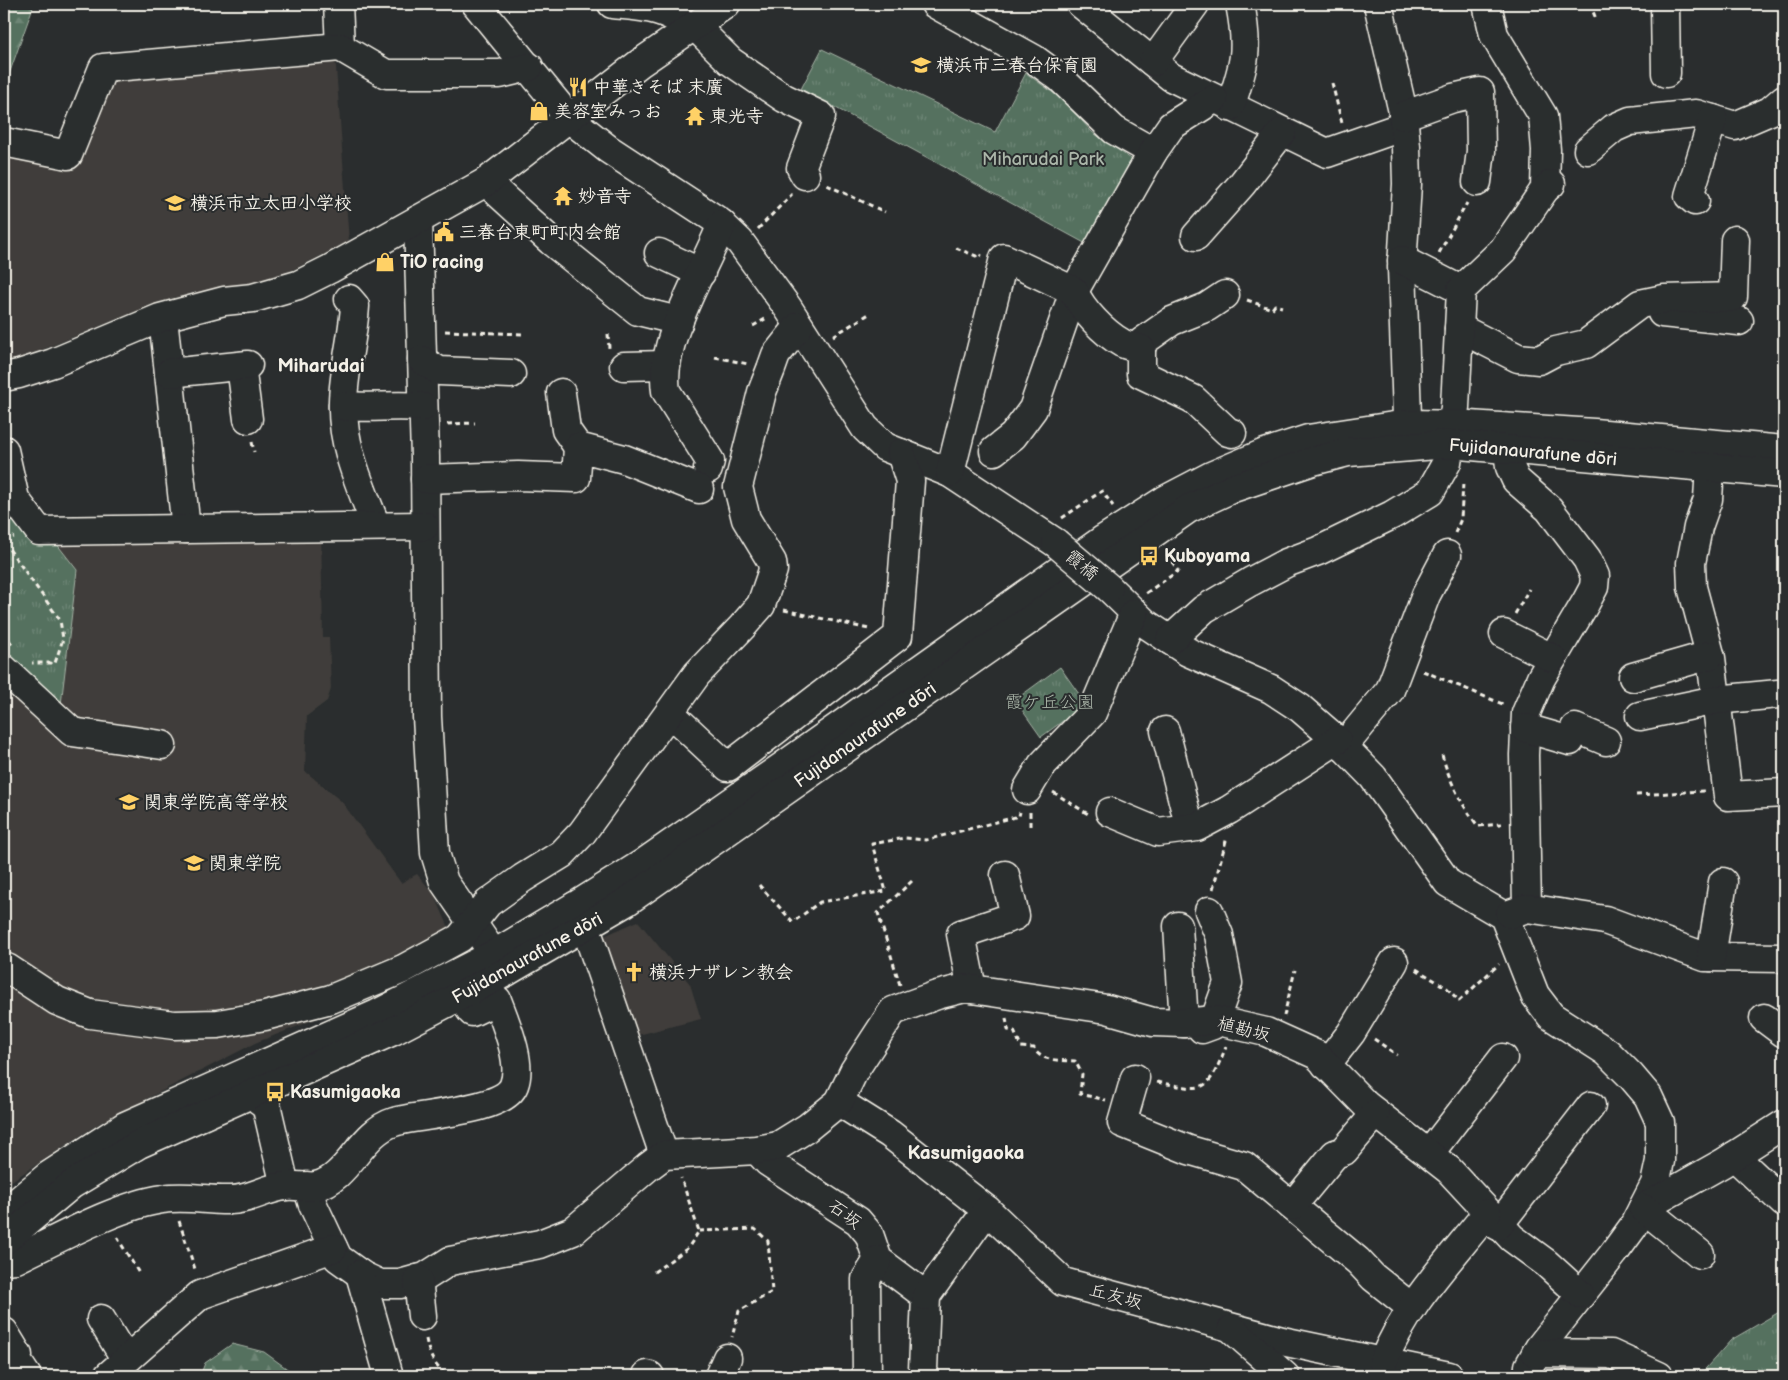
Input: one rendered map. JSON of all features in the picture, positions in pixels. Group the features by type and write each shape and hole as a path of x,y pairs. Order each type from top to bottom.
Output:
{"street":[{"path":"338,4 340,47"},
{"path":"7,968 57,1002 90,1014 174,1025 218,1024 265,1016 332,999 403,970 460,938 488,904 523,878 562,854 582,833 697,674 742,628 760,604 773,570 772,562 746,519 716,485 710,461 666,391 664,380 666,365 679,321 701,273 731,233 608,149 570,118 476,4"},
{"path":"612,4 642,7 675,16 692,26 730,61 784,98 821,116 802,159 801,168 805,175"},
{"path":"4,377 53,363 163,318 224,301 252,298 298,285 340,282 418,220 486,182 640,64 726,4"},
{"path":"935,4 1034,59 1060,78 1114,130 1154,152"},
{"path":"1081,4 1171,77 1327,153 1347,146 1453,98 1480,92 1481,151 1477,182"},
{"path":"1153,62 1195,4"},
{"path":"994,451 1009,440 1033,409 1074,290 1171,126 1222,103 1238,87 1246,46 1240,4"},
{"path":"1378,4 1404,121 1407,184 1402,260 1408,436"},
{"path":"1170,640 1204,608 1286,563 1318,551 1392,515 1430,492 1447,462 1455,407 1460,290 1503,250 1548,187 1543,116 1494,35 1487,4"},
{"path":"1665,4 1666,73"},
{"path":"4,142 68,155 103,68 340,47 386,74 500,74 529,67"},
{"path":"1588,150 1614,128 1630,121 1696,114 1735,126 1770,111 1784,99"},
{"path":"1695,201 1689,196 1713,120"},
{"path":"1196,236 1242,184 1282,132"},
{"path":"486,182 551,241 638,311 679,321"},
{"path":"418,220 425,479 427,717 435,853 444,882 500,963"},
{"name":"霞橋","path":"731,233 806,337 865,428 884,447 956,469 1059,530 1123,602 1146,624 1188,652 1271,689 1300,708 1340,744 1373,777 1448,883 1516,912"},
{"path":"1459,328 1518,358 1539,360 1556,351 1586,344 1640,304 1664,299 1733,297 1735,240"},
{"path":"659,253 701,273"},
{"path":"956,469 1004,258 1074,290 1077,300 1103,328 1122,343 1141,349"},
{"path":"1402,260 1460,290"},
{"path":"340,282 355,306 354,329 343,406 352,461 376,526"},
{"path":"1225,295 1207,307 1172,321 1142,342 1142,374 1193,399 1228,432 1232,433"},
{"path":"1634,308 1672,315 1739,321"},
{"path":"163,318 186,529"},
{"path":"578,447 716,485 738,487 762,392 776,355 806,337"},
{"path":"422,360 439,371 511,374"},
{"path":"169,373 244,365 248,419"},
{"path":"624,366 666,365"},
{"path":"425,479 518,476 576,478 578,447 566,430 561,393"},
{"path":"343,406 371,407 396,405 423,407"},
{"name":"Fujidanaurafune dōri","path":"4,1213 48,1176 125,1126 377,1014 500,963 580,916 626,902 1188,509 1233,488 1313,461 1408,436 1594,433 1784,450"},
{"name":"Fujidanaurafune dōri","path":"1450,434 1508,448 1784,474"},
{"path":"1508,448 1510,467 1516,480 1549,509 1587,559 1595,576 1594,587 1586,602 1540,678 1526,721 1527,820 1516,912 1516,948 1535,995 1552,1016 1607,1052 1632,1076 1648,1096 1660,1122 1660,1154 1654,1184 1643,1208 1614,1253 1580,1294 1532,1365"},
{"path":"4,450 15,499 39,531 425,526"},
{"path":"670,713 728,767 898,636 910,481 901,453"},
{"path":"1710,467 1708,498 1698,527 1691,563 1692,587 1710,654 1728,793 1784,793"},
{"path":"1110,812 1158,832 1190,828 1232,819 1340,744 1390,690 1426,595 1447,555"},
{"path":"1030,785 1042,765 1092,713 1123,602"},
{"path":"1504,634 1552,658"},
{"path":"1633,677 1710,654"},
{"path":"15,666 72,732 162,745"},
{"path":"1640,716 1716,700 1778,694"},
{"path":"1526,721 1570,741 1575,728 1606,741"},
{"path":"1165,730 1190,828"},
{"path":"972,989 961,934 1015,916 1005,875"},
{"path":"1711,958 1723,882"},
{"path":"1209,911 1219,935 1228,983 1213,1022"},
{"path":"1516,912 1605,920 1649,938 1711,958 1784,958"},
{"path":"580,916 670,1155"},
{"path":"1178,926 1181,1031"},
{"path":"1326,1065 1350,1033 1394,962"},
{"name":"Fujidanaurafune dōri","path":"4,1241 71,1185 140,1144 393,1030 460,996 500,963"},
{"name":"植勘坂","path":"839,1102 854,1071 894,1011 937,995 966,988 1107,1009 1181,1031 1213,1022 1266,1032 1317,1055 1376,1113 1449,1170 1512,1238 1546,1262 1580,1294"},
{"path":"4,1260 16,1259 131,1208 171,1198 234,1201 296,1186 316,1186 336,1176 372,1136 392,1122 453,1113 485,1104 508,1094 514,1084 516,1064 510,1037 497,1000 472,1012 460,996"},
{"path":"1429,1154 1503,1058"},
{"path":"1135,1078 1122,1123 1189,1150 1244,1166 1358,1261 1373,1277 1412,1308"},
{"path":"255,1092 260,1101 265,1100 296,1186 313,1205 338,1258 360,1274 380,1284 400,1284 418,1279 450,1262 540,1244 573,1231 648,1167 670,1155 757,1150 778,1146 807,1128 839,1102"},
{"name":"丘友坂","path":"839,1102 890,1134 987,1210 1063,1282 1282,1341 1449,1376"},
{"path":"1383,1362 1412,1308 1493,1219 1591,1106"},
{"path":"1292,1206 1335,1154 1344,1151 1376,1113"},
{"path":"1643,1208 1734,1156 1784,1124"},
{"name":"石坂","path":"757,1150 768,1162 858,1221 869,1234 878,1260"},
{"path":"1660,1154 1670,1173 1683,1186"},
{"path":"1734,1156 1784,1203"},
{"path":"1643,1208 1700,1254"},
{"path":"925,1376 923,1370 926,1296 987,1210"},
{"path":"101,1319 117,1368 203,1294 333,1248"},
{"path":"867,1376 866,1279 878,1260 926,1296"},
{"path":"360,1274 389,1376"},
{"path":"418,1279 422,1316"},
{"path":"1229,1327 1285,1376"},
{"path":"4,1332 18,1355 15,1358 27,1376"},
{"path":"1532,1365 1611,1354 1658,1376"}],"path":[{"path":"1590,4 1596,19"},
{"path":"1773,4 1784,12"},
{"path":"1332,83 1347,146"},
{"path":"731,233 765,222 794,191 805,175 885,212"},
{"path":"1428,272 1477,182"},
{"path":"1225,295 1234,295 1272,309 1275,304 1282,307"},
{"path":"806,337 869,314"},
{"path":"422,332 476,331 476,334 524,334"},
{"path":"715,357 770,369"},
{"path":"467,423 475,424"},
{"path":"1447,555 1461,519 1463,482"},
{"path":"1059,530 1102,491 1116,510"},
{"path":"4,542 60,620 63,639 55,663 15,666"},
{"path":"1123,602 1178,571 1161,545"},
{"path":"760,604 898,636"},
{"path":"1401,662 1526,721"},
{"path":"1442,755 1448,776 1461,804 1478,826 1527,820"},
{"path":"759,885 793,922 820,902 886,891 872,844 905,838 926,840 1019,816 1030,785 1100,822 1110,812"},
{"path":"1636,794 1728,793"},
{"path":"1209,911 1209,903 1232,819"},
{"path":"902,991 878,913 912,881"},
{"path":"1394,962 1415,969 1435,980 1459,1001 1516,948"},
{"path":"1279,1038 1295,970"},
{"path":"1004,1011 1008,1030 1014,1031 1021,1047 1034,1048 1036,1054 1042,1058 1074,1061 1079,1066 1082,1074 1080,1094 1127,1106"},
{"path":"1135,1078 1194,1088 1201,1087 1212,1080 1229,1036 1223,1027 1213,1022"},
{"path":"670,1155 699,1230"},
{"path":"171,1198 203,1294"},
{"path":"699,1230 755,1229 768,1241 772,1292 739,1311 723,1367"},
{"path":"654,1272 688,1248 699,1230"},
{"path":"114,1232 140,1275"},
{"path":"422,1316 428,1351 441,1372 450,1376"}],"shaded area":[{"name":"横浜市立太田小学校","path":"335,54 349,242 272,280 192,293 154,304 15,361 4,362 4,149 73,164 110,74"},
{"name":"関東学院","path":"321,532 323,637 329,637 331,689 327,701 307,716 305,771 342,802 401,883 417,874 434,894 459,950 342,1009 255,1043 100,1123 4,1186 4,681 49,534"},
{"path":"638,921 690,984 701,1019 638,1035 602,937"}],"green space":[{"path":"4,4 34,4 7,80 4,82"},
{"name":"Miharudai Park","path":"822,49 995,132 1026,73 1063,100 1092,132 1137,163 1090,246 801,89"},
{"path":"4,476 77,570 60,713 4,657"},
{"name":"霞ケ丘公園","path":"1060,667 1086,704 1041,737 1015,700"},
{"path":"1781,1311 1784,1313 1784,1372 1767,1376 1699,1376 1731,1340"},
{"path":"232,1344 264,1352 297,1376 200,1376 205,1363"}],"place":[{"name":"横浜市三春台保育園","path":"921,65"},
{"name":"中華きそば 末廣","path":"578,87"},
{"name":"美容室みっお","path":"539,111"},
{"name":"東光寺","path":"695,116"},
{"name":"妙音寺","path":"563,196"},
{"name":"横浜市立太田小学校","path":"175,203"},
{"name":"三春台東町町内会館","path":"444,232"},
{"name":"TiO racing","path":"385,262"},
{"name":"Kuboyama","path":"1149,556"},
{"name":"関東学院高等学校","path":"129,802"},
{"name":"関東学院","path":"194,863"},
{"name":"横浜ナザレン教会","path":"634,972"},
{"name":"Kasumigaoka","path":"275,1092"}],"district":[{"name":"Miharudai","path":"321,365"},
{"name":"Kasumigaoka","path":"966,1152"}]}
